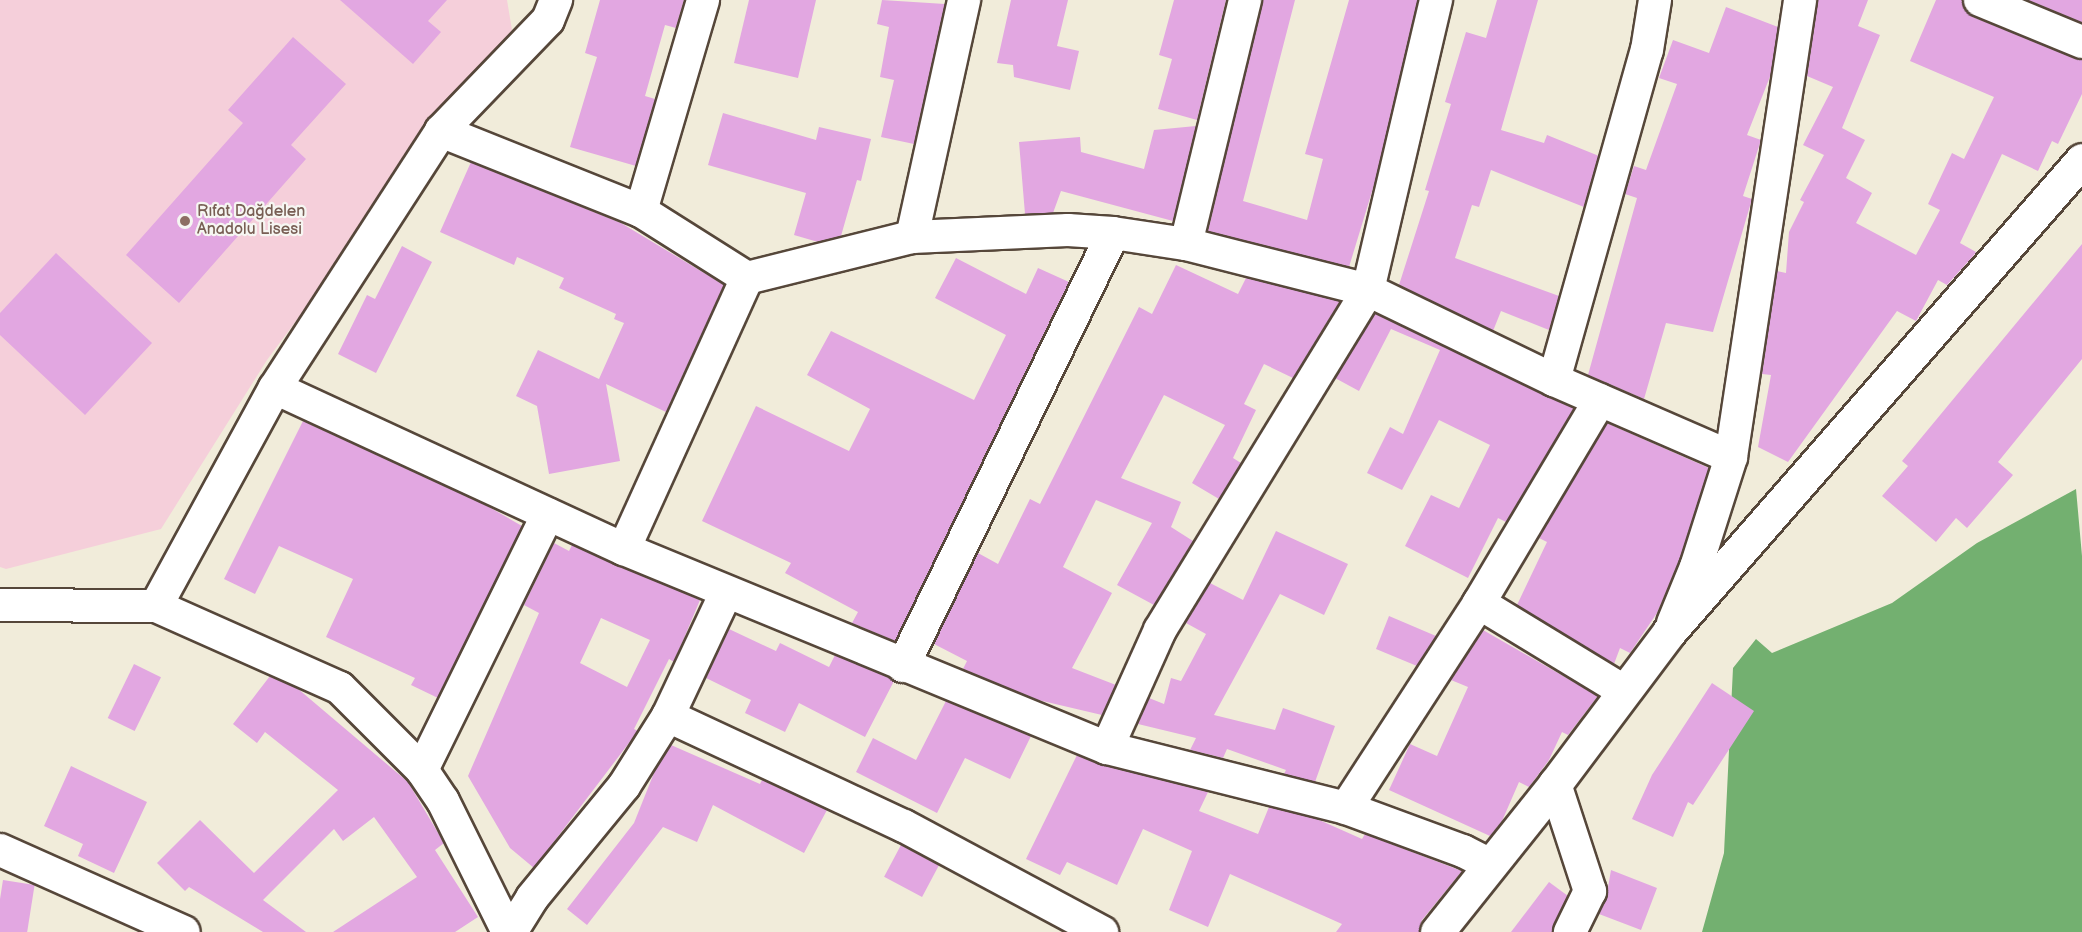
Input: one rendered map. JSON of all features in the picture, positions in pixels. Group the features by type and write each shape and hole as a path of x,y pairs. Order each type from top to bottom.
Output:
{"street":[{"path":"156,606 275,388 441,131 548,20 556,0"},
{"path":"641,211 703,0"},
{"path":"912,237 964,0"},
{"path":"1186,244 1245,0"},
{"path":"1107,748 1160,630 1368,290 1436,0"},
{"path":"1554,380 1647,50 1655,0"},
{"path":"1669,632 1696,567 1731,457 1800,0"},
{"path":"1980,0 2082,42"},
{"path":"441,131 641,211 747,278 912,237 1068,230 1186,244 1368,290 1554,380 1731,457"},
{"path":"1437,932 1488,864 1556,784 1669,632 2082,160"},
{"path":"903,666 1113,234"},
{"path":"624,549 747,278"},
{"path":"275,388 624,549 903,666 1107,748 1346,808 1463,851 1488,864"},
{"path":"1346,808 1479,603 1600,400"},
{"path":"422,770 548,514"},
{"path":"0,605 156,606 340,688 422,770 443,801 509,932 532,898 624,786 668,716 726,593"},
{"path":"1479,603 1624,691"},
{"path":"668,716 904,826 1102,932"},
{"path":"1556,784 1590,891 1570,932"},
{"path":"0,850 184,932"}],"shaded area":[{"name":"Rıfat Dağdelen Anadolu Lisesi","path":"0,0 507,0 512,30 267,360 161,529 6,569 0,567"}],"green space":[{"path":"2076,489 2082,556 2082,932 1702,932 1724,853 1733,668 1756,639 1772,653 1892,603 1977,543"}],"building":[{"path":"340,0 447,0 428,21 441,32 413,64"},
{"path":"600,0 684,0 676,28 665,25 645,96 655,99 636,166 570,147 597,57 585,53"},
{"path":"749,0 816,0 798,78 734,63"},
{"path":"882,0 945,4 914,144 881,137 894,80 880,77 889,27 877,24"},
{"path":"1011,0 1068,0 1057,46 1079,51 1070,90 1014,77 1013,65 997,63"},
{"path":"1174,0 1226,0 1197,120 1158,109 1172,59 1159,55"},
{"path":"1262,0 1295,0 1243,201 1307,220 1323,159 1305,154 1349,0 1418,0 1377,175 1349,267 1208,231"},
{"path":"1497,0 1538,0 1501,130 1544,143 1547,135 1599,156 1584,207 1491,170 1479,207 1472,205 1455,258 1559,296 1549,330 1501,311 1493,331 1399,285 1429,191 1425,190 1451,104 1445,102 1466,32 1486,38"},
{"path":"1818,0 1868,0 1858,26 1880,35 1842,128 1865,140 1846,178 1872,193 1856,223 1916,255 1940,210 1928,204 1952,153 1964,159 1994,97 1910,61 1936,0 1962,0 1965,10 1973,17 2082,60 2082,94 2058,144 2052,141 2038,171 2002,154 1960,243 1976,252 1974,255 1947,285 1938,280 1916,321 1897,311 1788,462 1758,447 1771,375 1762,374 1777,271 1786,273 1789,232 1804,202 1800,200 1824,155 1803,145 1833,87 1807,76"},
{"path":"2027,0 2082,0 2082,23"},
{"path":"1726,7 1778,27 1771,74 1747,135 1761,140 1743,196 1752,199 1713,332 1666,323 1644,399 1588,375 1637,198 1625,194 1634,166 1646,170 1677,84 1659,78 1673,40 1709,53"},
{"path":"293,37 346,84 291,145 306,159 179,303 126,255 243,123 228,110"},
{"path":"723,113 816,140 819,127 871,139 861,181 857,180 841,236 818,242 794,235 806,193 708,165"},
{"path":"1196,126 1173,221 1061,191 1053,213 1025,214 1019,142 1080,137 1081,152 1144,169 1154,130"},
{"path":"471,162 621,223 724,285 666,412 606,384 620,461 549,474 537,406 516,396 538,350 599,379 624,323 614,319 616,314 559,288 564,278 517,257 514,265 440,232"},
{"path":"2082,244 2082,359 1998,462 2013,475 1967,528 1956,518 1936,542 1882,496 1908,466 1902,461"},
{"path":"402,246 432,262 376,373 338,354 367,295 375,299"},
{"path":"56,253 152,343 85,415 0,335 0,313"},
{"path":"956,258 1026,294 1038,268 1069,282 895,641 852,623 858,612 785,573 791,563 702,521 756,406 849,451 870,409 807,375 831,331 974,400 1006,335 935,298"},
{"path":"1176,265 1238,294 1246,278 1340,301 1293,378 1264,364 1244,404 1256,410 1233,458 1241,463 1219,499 1192,483 1225,425 1164,395 1121,478 1181,502 1171,527 1193,541 1154,605 1117,585 1152,523 1096,500 1063,567 1112,593 1072,668 1116,685 1102,715 1034,699 963,669 967,661 934,644 978,553 998,564 1030,499 1040,504 1139,307 1152,314"},
{"path":"1375,313 1574,408 1506,522 1498,518 1468,578 1405,546 1431,495 1459,508 1490,445 1439,420 1402,490 1367,473 1390,427 1403,434 1440,350 1391,329 1359,391 1335,378"},
{"path":"303,421 482,503 522,526 438,698 411,685 415,678 326,637 353,579 279,546 255,594 224,579"},
{"path":"1607,423 1709,468 1679,561 1657,613 1630,653 1620,648 1614,664 1517,605 1547,542 1539,538"},
{"path":"1276,531 1348,564 1324,615 1280,594 1214,715 1275,730 1283,708 1335,726 1315,782 1284,774 1286,770 1227,749 1223,758 1190,750 1196,738 1138,724 1149,698 1164,704 1171,678 1181,681 1206,634 1186,623 1210,583 1243,600"},
{"path":"554,543 569,551 572,545 700,600 674,662 669,659 634,729 638,731 534,868 510,848 468,776 539,613 524,605","holes":["601,618 650,640 627,687 580,663"]},
{"path":"1389,616 1436,636 1417,666 1376,649"},
{"path":"729,629 776,651 780,643 829,667 835,655 894,681 865,737 799,703 785,732 745,713 751,700 706,678"},
{"path":"1483,630 1598,696 1568,735 1562,732 1549,760 1529,787 1519,782 1502,821 1490,836 1389,790 1410,744 1437,756 1468,687 1451,680"},
{"path":"134,664 161,677 135,731 108,718"},
{"path":"270,676 297,688 408,782 444,843 435,850 478,917 455,932 333,932 417,877 374,817 343,841 334,829 263,900 306,932 263,932 189,887 185,891 157,863 200,820 254,873 338,790 265,732 257,743 233,724"},
{"path":"1712,683 1754,711 1693,805 1688,802 1673,837 1632,819 1652,775"},
{"path":"946,701 1031,736 1010,779 965,758 937,813 856,772 873,738 916,760"},
{"path":"671,745 760,784 762,780 827,810 804,853 713,805 697,842 663,827 587,925 567,909 634,823 656,768"},
{"path":"1077,755 1102,765 1208,792 1199,811 1258,834 1269,807 1317,819 1362,839 1365,834 1462,871 1422,920 1419,932 1336,932 1342,924 1230,874 1208,927 1169,910 1192,851 1143,829 1117,885 1067,862 1060,875 1026,859"},
{"path":"71,766 147,802 114,873 78,856 83,844 44,826"},
{"path":"901,845 939,865 922,897 884,877"},
{"path":"1611,870 1657,888 1641,930 1599,914 1606,899"},
{"path":"3,880 35,885 27,932 0,932 0,899"},
{"path":"1549,882 1568,896 1552,932 1511,932"}],"place":[{"name":"Rıfat Dağdelen Anadolu Lisesi","path":"185,221"}]}
